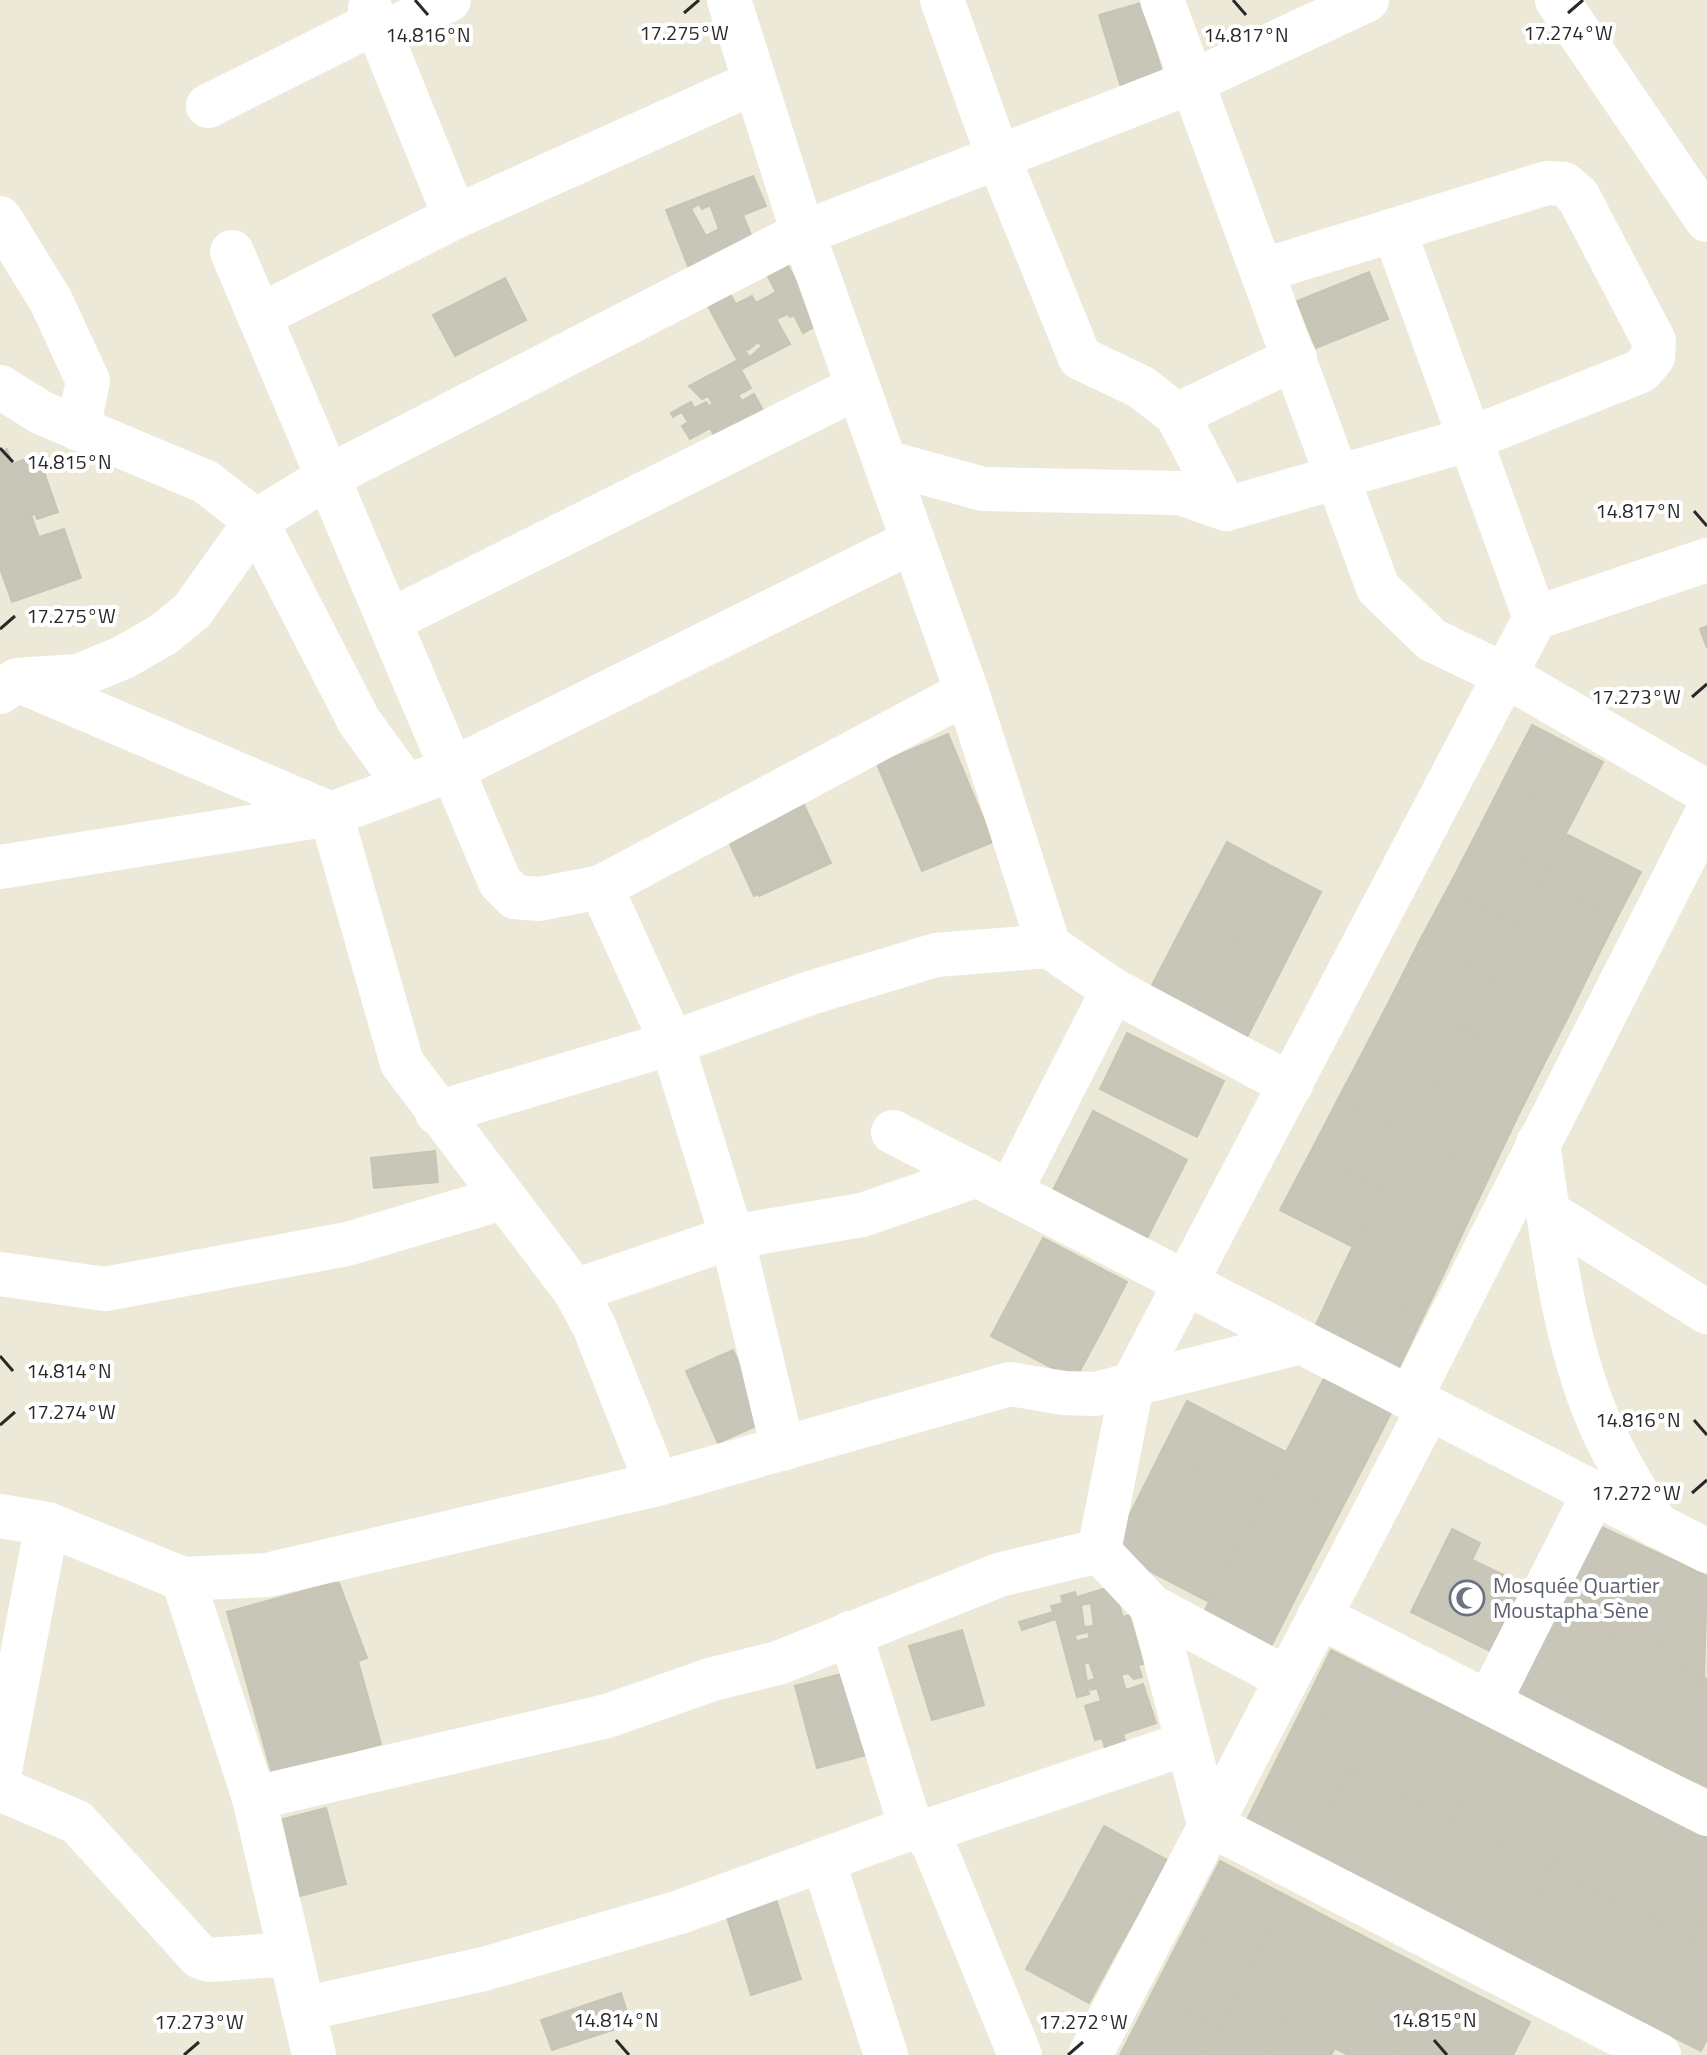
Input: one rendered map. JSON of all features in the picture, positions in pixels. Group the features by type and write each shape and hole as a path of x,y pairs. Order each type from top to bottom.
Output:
{"street":[{"path":"208,106 375,19 449,0"},
{"path":"729,0 803,233 967,692 1049,946 1113,990 1291,1085"},
{"path":"942,0 999,159 1080,358 1141,387 1177,415 1226,509"},
{"path":"1162,0 1264,270 1378,588 1432,640 1505,675 1707,792"},
{"path":"6,680 78,676 124,657 164,634 192,611 256,521 328,477 803,233 1194,81 1367,0"},
{"path":"1557,0 1707,220"},
{"path":"375,19 455,217"},
{"path":"259,316 455,217 755,82"},
{"path":"885,462 983,489 1180,493 1226,509 1467,440 1641,371 1653,357 1654,341 1578,196 1564,184 1547,183 1264,270"},
{"path":"0,218 51,301 88,381 78,429"},
{"path":"1394,230 1467,440 1535,618"},
{"path":"232,252 500,882 515,897 539,899 601,887 967,692"},
{"path":"1177,415 1295,358"},
{"path":"0,387 42,413 206,482 256,521 359,721 406,786"},
{"path":"389,621 858,387"},
{"path":"0,867 331,814 453,769 913,541"},
{"path":"1099,1551 1132,1385 1535,618 1707,560"},
{"path":"6,680 331,814"},
{"path":"1090,2055 1319,1616 1538,1143 1707,813"},
{"path":"331,814 402,1063 575,1291 594,1326 657,1484"},
{"path":"601,887 672,1043 732,1237 783,1449"},
{"path":"437,1113 672,1043 810,993 936,955 1049,946"},
{"path":"575,1291 732,1237 862,1215 994,1184 1113,990"},
{"path":"893,1132 1707,1551"},
{"path":"1538,1143 1575,1352 1593,1407 1615,1457 1657,1526"},
{"path":"0,1274 105,1289 347,1244 503,1198"},
{"path":"1549,1213 1707,1312"},
{"path":"0,1516 47,1524 183,1579 267,1575 657,1484 1010,1384 1064,1393 1095,1394 1301,1342"},
{"path":"1489,1702 1594,1493"},
{"path":"0,1771 8,1685 47,1524"},
{"path":"1099,1551 1152,1607 1286,1678"},
{"path":"254,1798 607,1716 713,1679 778,1663 999,1575 1099,1551"},
{"path":"183,1579 254,1798 314,2055"},
{"path":"1152,1607 1209,1824 1659,2055"},
{"path":"1319,1616 1707,1814"},
{"path":"850,1633 917,1830 934,1846 1020,2055"},
{"path":"303,2009 484,1969 680,1912 823,1860 1188,1743"},
{"path":"0,1789 77,1822 200,1957 209,1960 290,1954"},
{"path":"823,1860 886,2055"}],"building":[{"path":"1141,3 1166,85 1124,97 1099,15"},
{"path":"753,176 766,206 743,215 757,250 692,276 666,210","holes":["699,204 702,209 710,205 719,229 706,236 691,209"]},
{"path":"787,264 819,324 803,333 794,315 776,319 790,344 742,369 708,306 730,294 736,304 752,296 756,303 776,292 767,275","holes":["758,342 762,346 750,357 742,347 748,350"]},
{"path":"1369,272 1388,319 1316,348 1297,301"},
{"path":"505,278 526,320 455,356 433,315"},
{"path":"736,361 751,388 738,395 742,401 754,394 769,421 720,447 710,428 690,439 682,426 688,422 682,412 673,417 671,413 691,402 694,408 706,402 709,406 713,404 708,396 702,399 689,386"},
{"path":"7,449 12,464 38,455 58,512 37,519 35,514 0,526 0,452"},
{"path":"31,515 39,537 64,529 81,578 12,602 0,568 0,526"},
{"path":"1707,626 1707,648 1700,629"},
{"path":"1532,725 1603,762 1574,818 1503,781"},
{"path":"948,734 993,842 922,871 877,764"},
{"path":"1503,781 1574,818 1546,871 1476,834"},
{"path":"799,794 831,863 759,896 727,827"},
{"path":"795,795 827,863 754,896 723,829"},
{"path":"1476,834 1546,871 1518,925 1448,888"},
{"path":"1566,834 1641,872 1616,920 1541,881"},
{"path":"1227,842 1273,867 1237,937 1190,912"},
{"path":"1273,867 1321,892 1286,961 1237,937"},
{"path":"1541,881 1616,920 1594,964 1518,925"},
{"path":"1448,888 1518,925 1491,977 1420,940"},
{"path":"1190,912 1237,937 1198,1014 1150,989"},
{"path":"1518,925 1594,964 1568,1017 1491,977"},
{"path":"1237,937 1286,961 1246,1039 1198,1014"},
{"path":"1420,940 1491,977 1464,1029 1394,992"},
{"path":"1491,977 1568,1017 1542,1068 1464,1029"},
{"path":"1394,992 1464,1029 1437,1081 1367,1044"},
{"path":"1464,1029 1542,1068 1516,1120 1437,1081"},
{"path":"1127,1033 1171,1055 1144,1111 1100,1089"},
{"path":"1367,1044 1437,1081 1408,1136 1338,1099"},
{"path":"1171,1055 1224,1081 1197,1137 1144,1111"},
{"path":"1437,1081 1516,1120 1490,1175 1408,1136"},
{"path":"1338,1099 1408,1136 1380,1190 1310,1153"},
{"path":"1093,1111 1140,1135 1099,1216 1052,1192"},
{"path":"1140,1135 1187,1160 1146,1240 1099,1216"},
{"path":"1408,1136 1490,1175 1464,1230 1380,1190"},
{"path":"435,1151 438,1182 374,1188 371,1158"},
{"path":"1310,1153 1380,1190 1353,1247 1280,1210"},
{"path":"1380,1190 1464,1230 1447,1267 1362,1227"},
{"path":"1362,1227 1447,1267 1423,1317 1338,1277"},
{"path":"1043,1238 1127,1282 1101,1332 1017,1287"},
{"path":"1338,1277 1423,1317 1398,1370 1314,1329"},
{"path":"1017,1287 1101,1332 1075,1380 991,1336"},
{"path":"733,1350 765,1422 718,1443 686,1371"},
{"path":"1324,1378 1391,1413 1366,1462 1299,1427"},
{"path":"1187,1401 1286,1452 1261,1501 1162,1450"},
{"path":"1299,1427 1366,1462 1340,1512 1273,1477"},
{"path":"1162,1450 1261,1501 1235,1550 1137,1500"},
{"path":"1273,1477 1340,1512 1316,1558 1249,1523"},
{"path":"1137,1500 1235,1550 1209,1602 1111,1551"},
{"path":"1249,1523 1316,1558 1290,1609 1223,1575"},
{"path":"1593,1523 1647,1548 1609,1634 1554,1609"},
{"name":"Mosquée Quartier Moustapha Sène","path":"1452,1529 1480,1543 1472,1560 1523,1584 1490,1651 1411,1612"},
{"path":"1647,1548 1695,1570 1656,1655 1609,1634"},
{"path":"1695,1570 1707,1576 1704,1678 1656,1655"},
{"path":"1223,1575 1290,1609 1263,1662 1196,1627"},
{"path":"336,1582 381,1744 272,1774 227,1612"},
{"path":"339,1583 367,1658 321,1675 293,1599"},
{"path":"1113,1586 1123,1617 1129,1615 1144,1664 1138,1665 1142,1677 1134,1679 1128,1673 1121,1675 1126,1690 1143,1684 1156,1723 1123,1734 1128,1749 1110,1764 1102,1738 1095,1740 1085,1706 1101,1701 1097,1688 1091,1690 1088,1681 1095,1679 1089,1662 1084,1664 1089,1694 1077,1697 1056,1619 1022,1630 1019,1622 1053,1612 1051,1606 1063,1603 1061,1596 1075,1592 1077,1597","holes":["1091,1603 1094,1626 1084,1627 1081,1605","1088,1632 1090,1638 1076,1641 1075,1635"]},
{"path":"1554,1609 1609,1634 1567,1722 1514,1697"},
{"path":"962,1630 984,1705 932,1720 909,1646"},
{"path":"1609,1634 1656,1655 1616,1744 1567,1722"},
{"path":"1331,1650 1394,1682 1367,1737 1304,1705"},
{"path":"1656,1655 1704,1678 1664,1767 1615,1745"},
{"path":"849,1672 870,1754 817,1768 795,1686"},
{"path":"1704,1678 1707,1679 1707,1787 1664,1767"},
{"path":"1394,1682 1446,1707 1402,1796 1351,1770"},
{"path":"1304,1705 1367,1737 1339,1792 1276,1761"},
{"path":"1446,1707 1494,1731 1452,1821 1402,1796"},
{"path":"1494,1731 1542,1754 1498,1843 1452,1821"},
{"path":"1542,1754 1595,1781 1551,1870 1498,1843"},
{"path":"1276,1761 1339,1792 1309,1856 1245,1824"},
{"path":"1351,1770 1402,1796 1360,1881 1309,1856"},
{"path":"1595,1781 1640,1804 1597,1892 1551,1870"},
{"path":"1402,1796 1452,1821 1410,1906 1360,1881"},
{"path":"1640,1804 1692,1829 1649,1918 1597,1892"},
{"path":"326,1808 346,1884 296,1897 276,1821"},
{"path":"1452,1821 1498,1843 1456,1929 1410,1906"},
{"path":"1104,1826 1167,1860 1143,1905 1080,1871"},
{"path":"1692,1829 1707,1837 1707,1912 1693,1940 1649,1918"},
{"path":"1498,1843 1551,1870 1509,1956 1456,1929"},
{"path":"1220,1861 1287,1896 1251,1966 1184,1931"},
{"path":"1551,1870 1597,1892 1554,1978 1509,1956"},
{"path":"1080,1871 1143,1905 1116,1953 1054,1919"},
{"path":"1597,1892 1649,1918 1607,2004 1554,1978"},
{"path":"1287,1896 1334,1921 1283,2021 1236,1997"},
{"path":"776,1899 801,1979 751,1995 726,1914"},
{"path":"1707,1912 1707,1947 1693,1940"},
{"path":"1649,1918 1693,1940 1651,2026 1607,2004"},
{"path":"1054,1919 1116,1953 1089,2003 1026,1969"},
{"path":"1334,1921 1386,1948 1335,2048 1283,2021"},
{"path":"1184,1931 1251,1966 1220,2028 1152,1993"},
{"path":"1693,1940 1707,1947 1707,2039 1701,2051 1651,2026"},
{"path":"1386,1948 1436,1974 1394,2055 1348,2055 1335,2048"},
{"path":"1436,1974 1477,1995 1447,2055 1394,2055"},
{"path":"621,1993 631,2024 552,2050 541,2020"},
{"path":"1152,1993 1220,2028 1206,2055 1120,2055"},
{"path":"1477,1995 1530,2022 1513,2055 1447,2055"},
{"path":"1236,1997 1283,2021 1265,2055 1206,2055"},
{"path":"1283,2021 1335,2048 1331,2055 1265,2055"}],"place":[{"name":"Mosquée Quartier Moustapha Sène","path":"1467,1598"}]}
